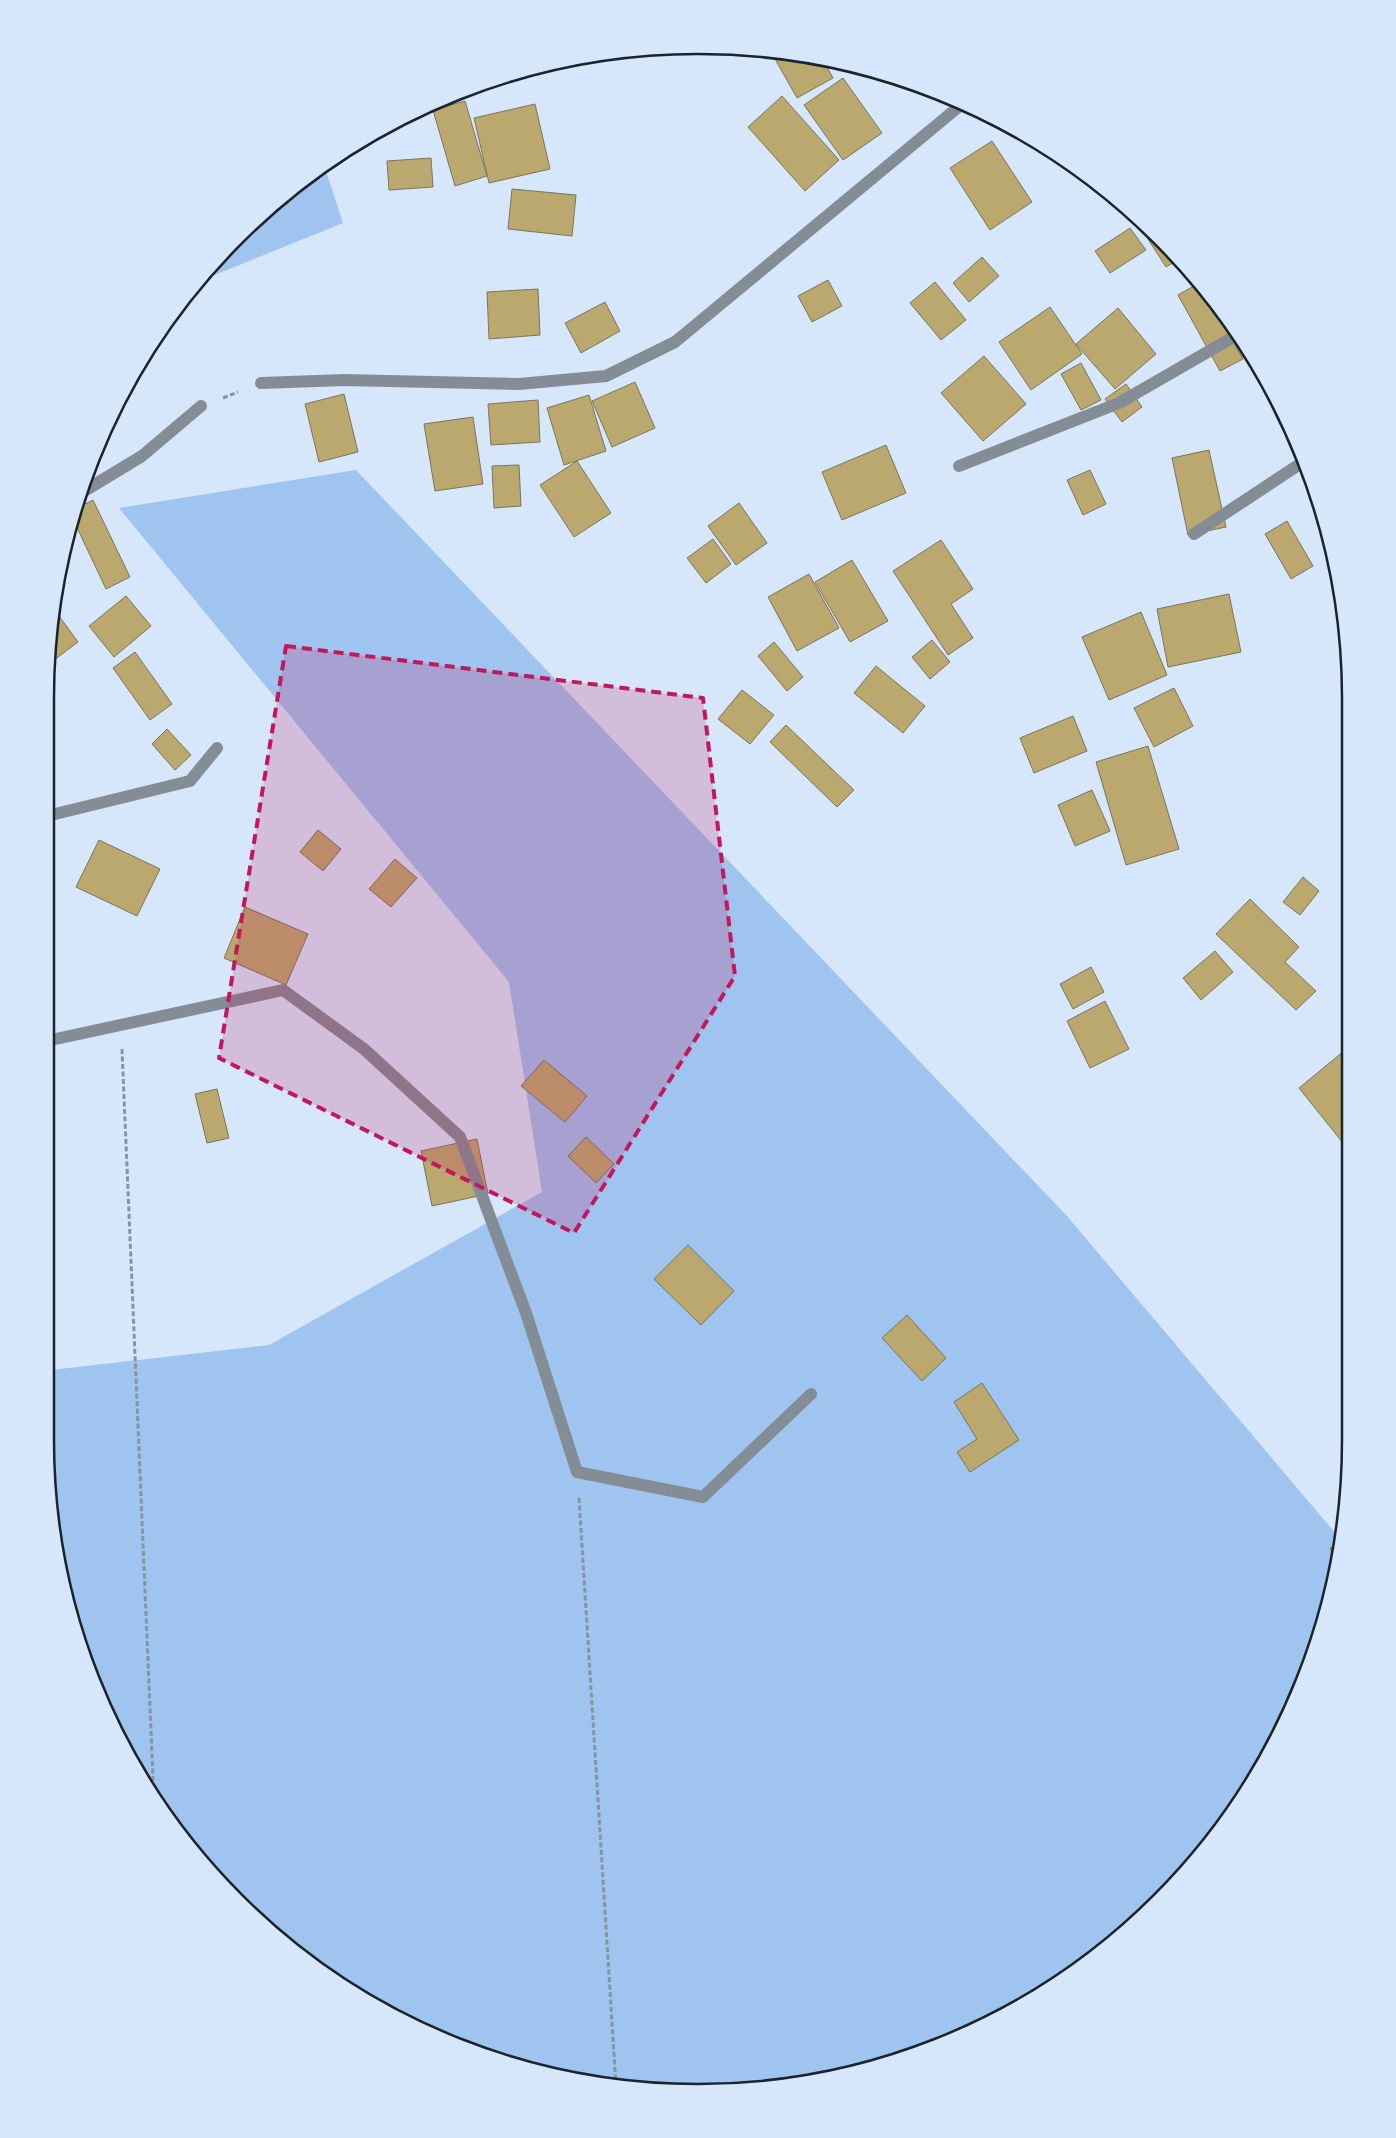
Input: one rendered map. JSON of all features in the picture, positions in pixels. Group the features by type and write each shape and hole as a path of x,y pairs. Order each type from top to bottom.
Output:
{"street":[{"path":"260,383 344,380 519,384 606,376 675,342 957,108"},
{"path":"959,466 1119,404 1233,338"},
{"path":"89,488 142,456 201,406"},
{"path":"1194,534 1298,465"},
{"path":"54,814 190,781 217,748"},
{"path":"54,1039 283,990 364,1049 460,1136 526,1313 577,1472 703,1497 811,1394"}],"path":[{"path":"201,406 260,383"},
{"path":"121,1025 153,1784"},
{"path":"577,1472 616,2079"}],"highlighted area":[{"path":"286,646 703,698 735,976 574,1233 219,1058"}],"shaded area":[{"path":"326,172 343,223 211,276 242,242 273,214"},
{"path":"356,470 1066,1215 1335,1533 1320,1607 1293,1687 1276,1725 1234,1798 1209,1832 1154,1896 1090,1951 1056,1976 983,2018 945,2035 905,2050 824,2072 740,2083 698,2084 614,2079 572,2072 491,2050 451,2035 413,2018 340,1976 306,1951 242,1896 187,1832 162,1798 120,1725 88,1647 76,1607 66,1566 55,1482 54,1370 269,1345 542,1192 509,982 119,508"}],"building":[{"path":"775,58 827,67 833,78 797,98"},
{"path":"843,78 882,133 843,160 804,105"},
{"path":"782,96 839,160 805,191 748,127"},
{"path":"465,101 487,176 455,186 433,111"},
{"path":"535,104 550,169 489,183 474,118"},
{"path":"992,141 1032,202 990,230 950,168"},
{"path":"431,158 433,187 389,190 387,161"},
{"path":"512,189 576,195 572,236 508,229"},
{"path":"1130,228 1146,250 1110,273 1095,251"},
{"path":"1144,233 1173,263 1166,267"},
{"path":"982,257 999,276 969,302 953,283"},
{"path":"828,280 842,306 812,322 798,296"},
{"path":"935,282 966,320 941,340 910,303"},
{"path":"1193,286 1229,333 1243,359 1220,371 1178,295"},
{"path":"538,289 540,335 489,339 487,292"},
{"path":"605,302 620,331 581,353 565,323"},
{"path":"1050,307 1082,354 1031,390 999,342"},
{"path":"1118,308 1156,354 1115,389 1076,344"},
{"path":"984,356 1026,404 983,441 941,393"},
{"path":"1081,363 1101,400 1081,410 1061,374"},
{"path":"635,382 655,428 612,447 592,401"},
{"path":"1126,384 1142,407 1122,422 1105,399"},
{"path":"344,394 358,452 319,462 305,404"},
{"path":"589,395 606,451 564,465 547,408"},
{"path":"538,400 540,442 491,445 488,404"},
{"path":"473,417 483,484 435,491 424,424"},
{"path":"886,445 906,493 842,520 822,472"},
{"path":"1209,450 1226,527 1188,535 1172,458"},
{"path":"577,461 611,513 574,537 540,485"},
{"path":"519,465 521,506 494,508 492,466"},
{"path":"1090,470 1106,504 1083,515 1067,480"},
{"path":"93,500 130,577 106,589 77,528 84,505"},
{"path":"739,503 767,543 736,565 708,526"},
{"path":"1287,521 1313,566 1291,579 1265,534"},
{"path":"713,539 731,564 706,583 687,558"},
{"path":"941,540 973,589 951,604 973,638 948,655 893,571"},
{"path":"852,560 888,621 850,642 815,582"},
{"path":"809,574 839,628 797,651 768,597"},
{"path":"1229,594 1241,652 1168,667 1157,609"},
{"path":"126,596 151,626 114,657 89,626"},
{"path":"1141,612 1167,675 1109,700 1082,637"},
{"path":"59,616 78,642 55,659 55,656"},
{"path":"932,640 950,662 930,679 912,657"},
{"path":"774,642 803,677 787,691 758,656"},
{"path":"135,652 172,704 150,720 113,668"},
{"path":"876,666 925,706 903,733 854,693"},
{"path":"1174,688 1193,726 1154,747 1134,708"},
{"path":"742,690 774,715 750,744 718,719"},
{"path":"1073,716 1087,751 1034,773 1020,738"},
{"path":"786,725 854,790 837,807 770,742"},
{"path":"167,729 191,755 175,770 152,744"},
{"path":"1148,746 1179,849 1126,865 1096,762"},
{"path":"1092,790 1110,831 1075,846 1058,805"},
{"path":"318,830 341,849 323,871 300,852"},
{"path":"99,840 160,869 137,916 76,887"},
{"path":"395,859 417,878 391,907 369,889"},
{"path":"1303,877 1319,891 1300,915 1283,902"},
{"path":"1250,899 1299,947 1285,962 1316,991 1296,1010 1216,934"},
{"path":"245,907 308,934 286,985 224,958"},
{"path":"1215,951 1233,972 1201,1000 1183,978"},
{"path":"1091,967 1104,992 1073,1009 1060,984"},
{"path":"1105,1001 1129,1049 1090,1068 1067,1021"},
{"path":"1342,1053 1342,1142 1299,1088"},
{"path":"544,1060 587,1096 565,1122 521,1086"},
{"path":"217,1089 229,1138 207,1143 195,1094"},
{"path":"586,1137 614,1164 596,1183 568,1156"},
{"path":"477,1139 488,1194 432,1206 421,1151"},
{"path":"688,1245 734,1291 701,1325 654,1279"},
{"path":"907,1315 946,1358 922,1381 882,1338"},
{"path":"982,1383 1019,1440 970,1472 957,1452 977,1439 954,1402"}]}
